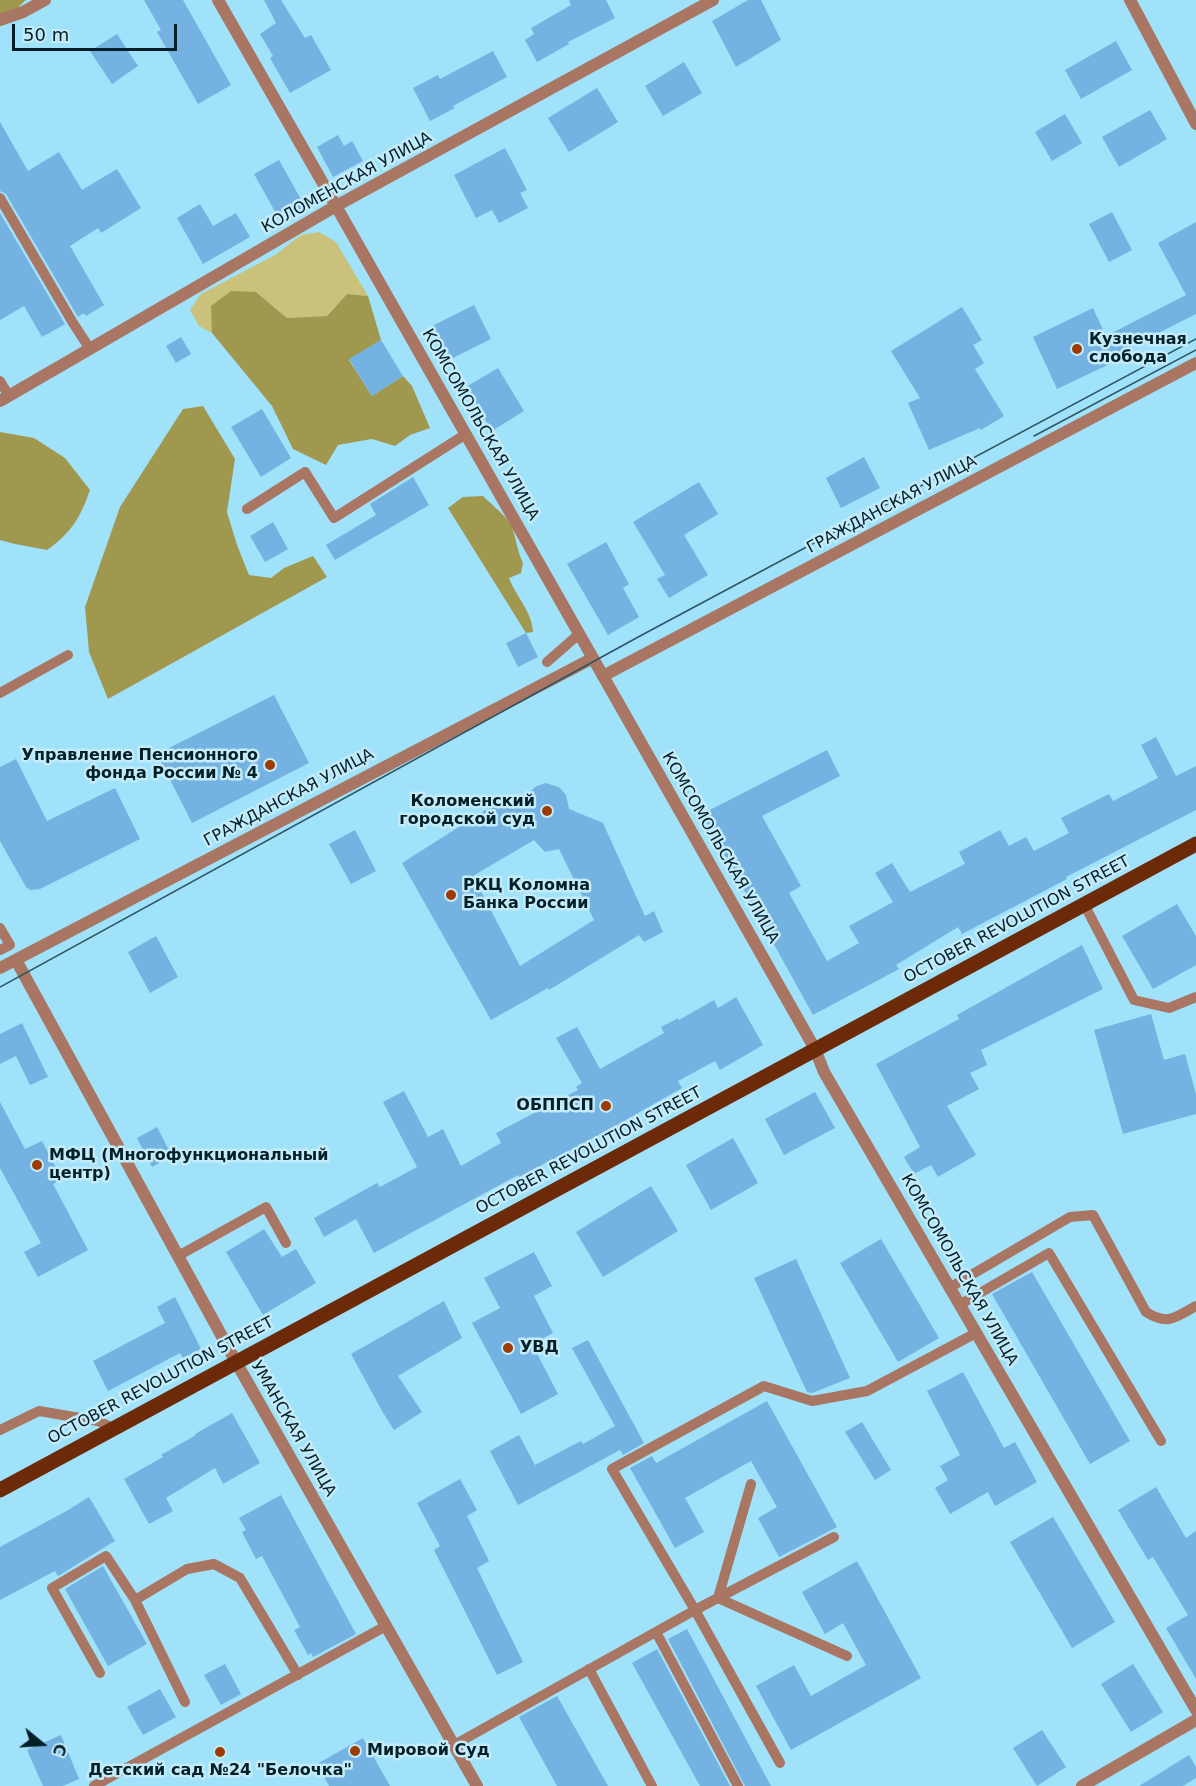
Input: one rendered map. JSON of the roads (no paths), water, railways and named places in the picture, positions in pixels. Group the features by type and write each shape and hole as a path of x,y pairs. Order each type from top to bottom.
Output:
{"main road":[{"name":"OCTOBER REVOLUTION STREET","path":"0,1490 1196,844"}],"street":[{"path":"0,20 23,12 45,0"},
{"name":"КОМСОМОЛЬСКАЯ УЛИЦА","path":"218,0 815,1049 824,1072 1196,1710"},
{"name":"КОЛОМЕНСКАЯ УЛИЦА","path":"4,398 336,206 713,0"},
{"path":"1130,0 1196,124"},
{"name":"ГРАЖДАНСКАЯ УЛИЦА","path":"603,676 1196,363"},
{"name":"ГРАЖДАНСКАЯ УЛИЦА","path":"0,968 593,658"},
{"name":"УМАНСКАЯ УЛИЦА","path":"16,960 236,1362 477,1786"},
{"path":"1082,1786 1196,1720"}],"lane":[{"path":"0,198 90,349"},
{"path":"0,381 4,398"},
{"path":"247,509 305,472 334,518 466,434"},
{"path":"547,663 579,633"},
{"path":"0,693 68,655"},
{"path":"1084,904 1134,1000 1169,1008 1196,997"},
{"path":"0,928 10,945 0,951"},
{"path":"178,1256 266,1207 286,1243"},
{"path":"949,1288 1070,1216 1093,1215 1146,1312 1165,1320 1172,1319 1196,1306"},
{"path":"959,1305 1049,1253 1161,1441"},
{"path":"780,1763 612,1469 764,1386 812,1401 867,1391 976,1333"},
{"path":"0,1430 39,1411 98,1421 113,1428"},
{"path":"718,1598 752,1484"},
{"path":"454,1745 694,1610 834,1537"},
{"path":"100,1673 52,1588 106,1556 135,1600 185,1702"},
{"path":"135,1600 187,1569 214,1564 240,1578 298,1675"},
{"path":"718,1598 848,1656"},
{"path":"94,1786 386,1626"},
{"path":"656,1632 738,1786"},
{"path":"589,1669 652,1786"}],"tram line":[{"path":"0,987 640,636 1196,339"},
{"path":"1034,436 1196,350"}],"place":[{"name":"Кузнечная слобода","path":"1077,349"},
{"name":"Управление Пенсионного фонда России № 4","path":"270,765"},
{"name":"Коломенский городской суд","path":"547,811"},
{"name":"РКЦ Коломна Банка России","path":"451,895"},
{"name":"ОБППСП","path":"606,1106"},
{"name":"МФЦ (Многофункциональный центр)","path":"37,1165"},
{"name":"УВД","path":"508,1348"},
{"name":"Мировой Суд","path":"355,1751"},
{"name":"Детский сад №24 \"Белочка\"","path":"220,1752"}]}
